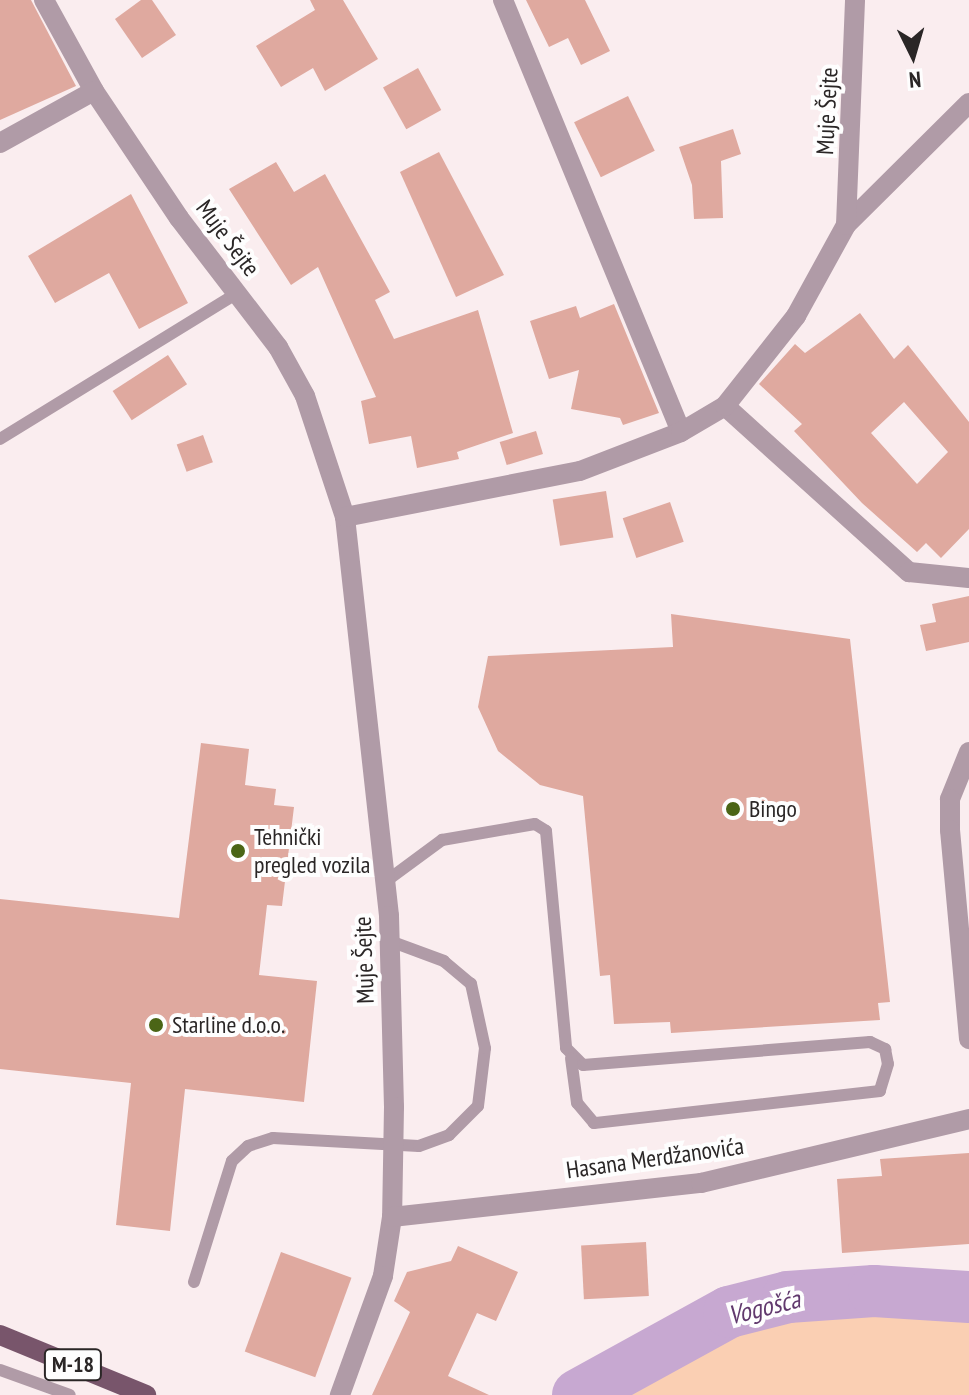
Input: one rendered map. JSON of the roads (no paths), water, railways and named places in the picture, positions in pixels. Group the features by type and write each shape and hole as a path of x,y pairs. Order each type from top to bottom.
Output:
{"main road":[{"name":"M-18","path":"0,1335 146,1395"}],"street":[{"name":"Muje Šejte","path":"44,0 94,91 237,293 305,396 345,517 390,941 393,1148 392,1217 383,1276 340,1395"},
{"path":"503,0 681,432"},
{"name":"Muje Šejte","path":"846,225 855,0"},
{"path":"0,143 94,91"},
{"name":"Muje Šejte","path":"345,517 580,471 681,432 725,406 796,316 846,225 969,103"},
{"path":"725,406 909,572 969,578"},
{"path":"969,752 958,769 950,815 969,1039"},
{"name":"Hasana Merdžanovića","path":"392,1217 701,1183 969,1119"}],"lane":[{"path":"0,439 237,293"},
{"path":"385,882 442,840 535,824 546,831 571,1058 577,1103 594,1123 880,1091 888,1064 885,1049 870,1042 609,1067 571,1058"},
{"path":"194,1282 232,1161 248,1146 273,1138 393,1148 435,1142 465,1123 483,1095 485,1048 481,1009 465,977 444,961 390,941"},
{"path":"0,1370 70,1395"}],"waterway":[{"name":"Vogošća","path":"578,1395 729,1312 788,1297 874,1291 969,1297"}],"place":[{"name":"Bingo","path":"733,809"},
{"name":"Tehnički pregled vozila","path":"238,851"},
{"name":"Starline d.o.o.","path":"156,1025"}]}
